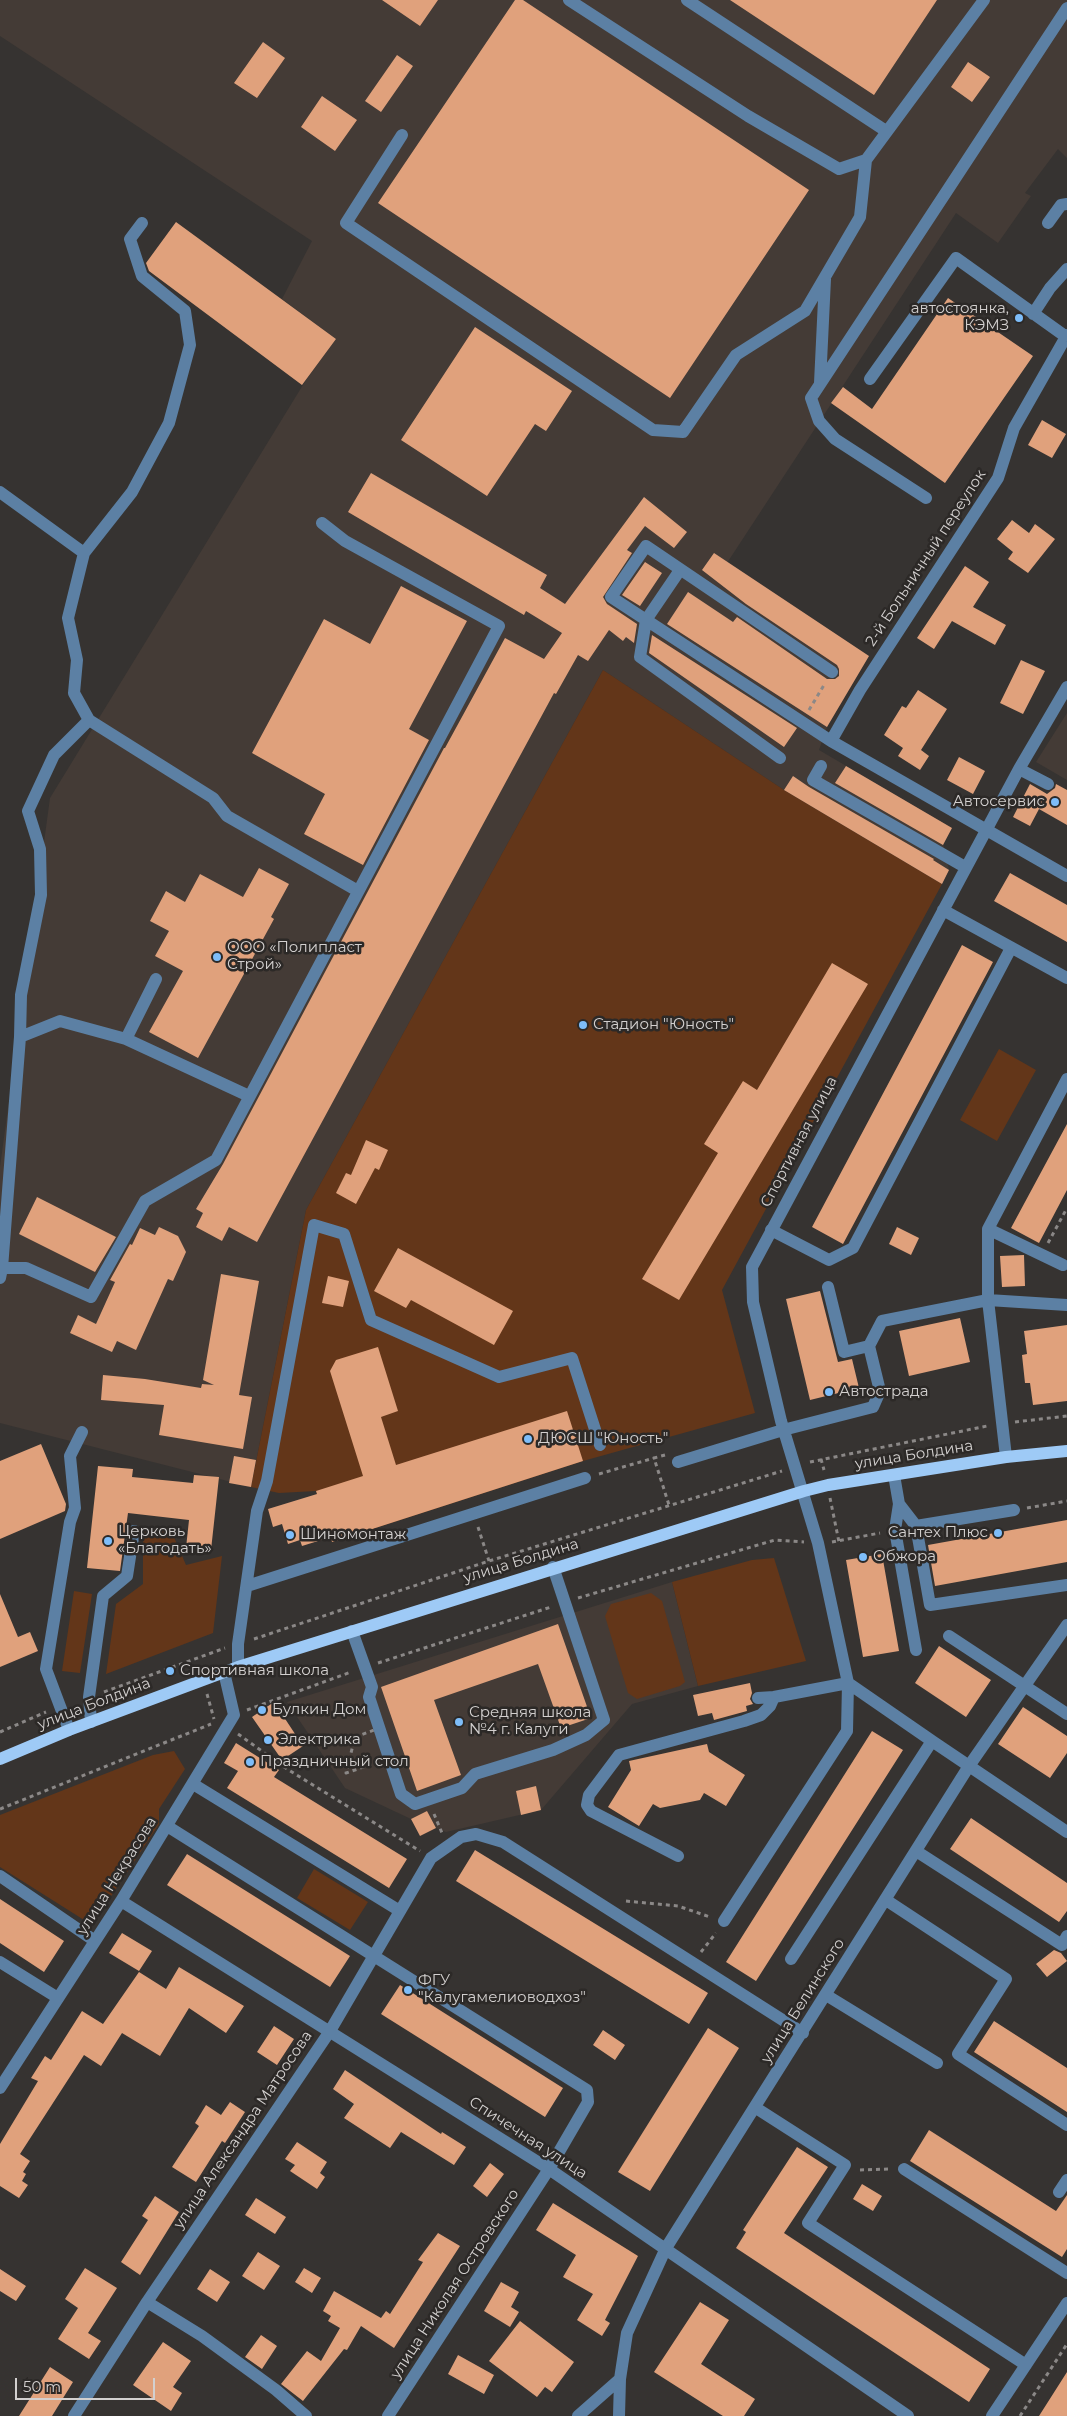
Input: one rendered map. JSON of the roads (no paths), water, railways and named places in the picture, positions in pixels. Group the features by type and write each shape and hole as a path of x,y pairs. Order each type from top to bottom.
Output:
{"main road":[{"name":"улица Болдина","path":"0,1759 69,1730 238,1667 553,1567 804,1491 894,1474 1006,1457 1067,1451"}],"street":[{"path":"569,0 748,116 839,168 866,160"},
{"path":"687,0 886,131"},
{"path":"402,135 346,223 652,430 683,432 736,355 805,311 860,217 866,160 984,0"},
{"path":"926,498 835,439 819,421 811,398 1067,8"},
{"path":"1048,223 1061,205 1067,204"},
{"path":"142,223 130,239 142,276 185,311 190,345 169,423 132,492 84,553 68,618 77,660 74,693 88,720 212,798 227,816 358,891"},
{"path":"870,379 956,258 1066,336"},
{"path":"1033,314 1050,288 1067,269"},
{"path":"820,384 826,276"},
{"name":"2-й Больничный переулок","path":"831,741 860,690 998,478 1014,428 1066,336"},
{"path":"0,492 84,553"},
{"path":"88,720 54,755 28,811 40,849 41,895 21,995 20,1037 1,1273 26,1268 91,1297 145,1201 216,1160 499,626 345,541 322,523"},
{"path":"832,672 646,546 611,597 831,741 1067,876"},
{"path":"680,570 646,620 640,656 780,758"},
{"name":"Спортивная улица","path":"724,1921 847,1731 848,1683 818,1543 804,1491 783,1430 753,1302 752,1267 770,1230 965,867 1067,687"},
{"path":"821,766 813,780 965,867"},
{"path":"1019,769 1048,784"},
{"path":"943,910 1067,978"},
{"path":"770,1230 829,1260 853,1248 1011,948"},
{"path":"126,1038 156,979"},
{"path":"20,1037 60,1021 126,1038 249,1096"},
{"path":"1006,1457 988,1300 988,1229 1067,1079"},
{"path":"238,1667 238,1644 257,1512 267,1481 314,1225 344,1234 371,1320 499,1377 572,1358 600,1445"},
{"path":"988,1229 1042,1255 1066,1264"},
{"path":"828,1287 844,1352 869,1346"},
{"path":"678,1462 783,1430 873,1407 880,1391 869,1346 882,1321 988,1300 1067,1305"},
{"path":"69,1730 46,1669 70,1522 75,1508 70,1456 82,1432"},
{"path":"894,1474 899,1504 895,1530 916,1650"},
{"path":"247,1586 585,1478"},
{"path":"899,1504 916,1526 930,1605 1067,1585"},
{"path":"916,1526 1014,1510"},
{"path":"91,1722 89,1698 103,1596 127,1576 134,1531"},
{"path":"352,1631 372,1687 369,1697 401,1794 414,1804 462,1788 475,1774 553,1750 578,1739 604,1720 553,1567"},
{"name":"улица Белинского","path":"619,2416 620,2380 627,2333 666,2248 803,2033 968,1766 1067,1625"},
{"path":"949,1636 1067,1714"},
{"name":"улица Некрасова","path":"0,2088 121,1901 234,1715 224,1672"},
{"path":"758,1698 774,1697 848,1683 1067,1832"},
{"path":"678,1856 591,1811 587,1805 589,1795 619,1755 744,1721 761,1714 770,1706 774,1697"},
{"path":"791,1959 932,1740"},
{"path":"193,1784 400,1911"},
{"path":"167,1826 374,1956"},
{"name":"улица Александра Матросова","path":"74,2416 147,2302 330,2031 431,1858 461,1837 476,1834 503,1842 803,2033"},
{"path":"916,1851 1062,1945 1067,1936"},
{"path":"0,1876 95,1941"},
{"path":"886,1900 1006,1979 958,2054 1067,2125"},
{"name":"Спичечная улица","path":"121,1901 549,2169 908,2416"},
{"name":"улица Николая Островского","path":"374,1956 587,2090 588,2102 549,2169 388,2416"},
{"path":"0,1962 58,1998"},
{"path":"826,1995 937,2063"},
{"path":"756,2108 845,2165 808,2224 1026,2365"},
{"path":"904,2169 1067,2272"},
{"path":"1059,2192 1067,2180"},
{"path":"147,2302 209,2341 276,2390 306,2416"},
{"path":"992,2416 1067,2303"},
{"path":"578,2416 620,2380"}],"place":[{"name":"автостоянка, КЭМЗ","path":"1019,318"},
{"name":"Автосервис","path":"1055,802"},
{"name":"ООО «Полипласт Строй»","path":"217,957"},
{"name":"Стадион \"Юность\"","path":"583,1025"},
{"name":"Автострада","path":"829,1392"},
{"name":"ДЮСШ \"Юность\"","path":"528,1439"},
{"name":"Сантех Плюс","path":"998,1533"},
{"name":"Шиномонтаж","path":"290,1535"},
{"name":"Церковь «Благодать»","path":"108,1541"},
{"name":"Обжора","path":"863,1557"},
{"name":"Спортивная школа","path":"170,1671"},
{"name":"Булкин Дом","path":"262,1710"},
{"name":"Средняя школа №4 г. Калуги","path":"459,1722"},
{"name":"Электрика","path":"268,1740"},
{"name":"Праздничный стол","path":"250,1762"},
{"name":"ФГУ \"Калугамелиоводхоз\"","path":"408,1990"}]}
